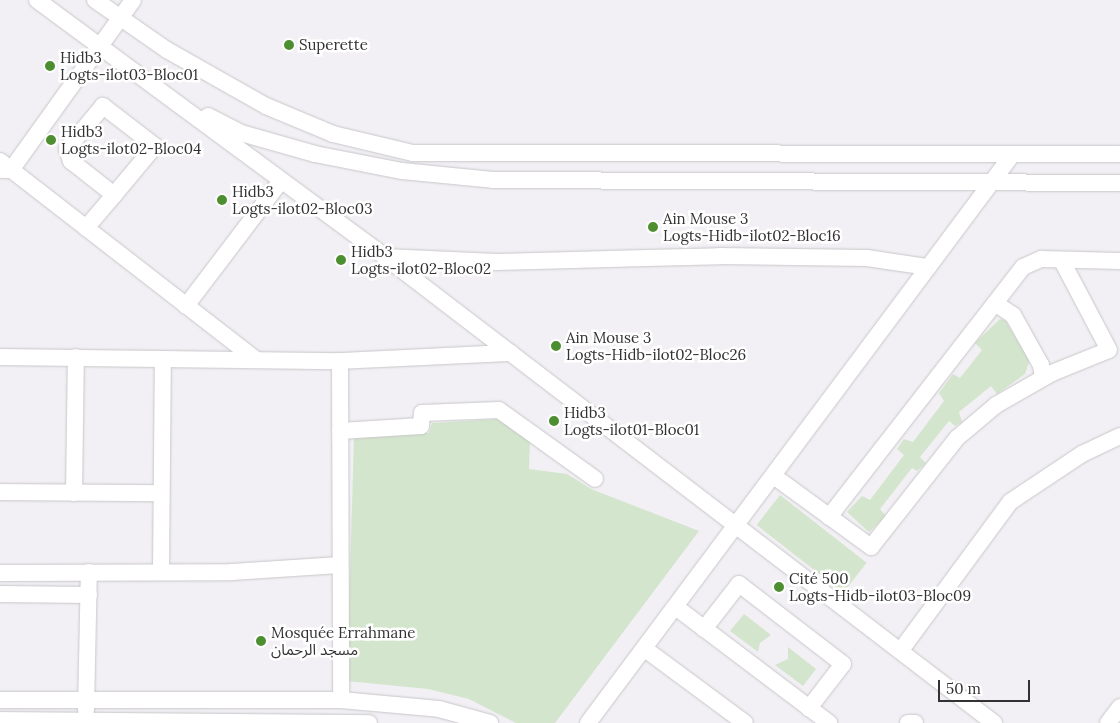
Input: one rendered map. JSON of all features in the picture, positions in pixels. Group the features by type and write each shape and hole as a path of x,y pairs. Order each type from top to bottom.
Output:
{"street":[{"path":"37,0 101,48 171,96 280,182 385,257 736,529 901,650 994,723"},
{"path":"109,7 133,0"},
{"path":"109,7 101,48 4,167 86,228 255,360"},
{"path":"109,7 266,106 333,134 413,153 1120,154"},
{"path":"171,96 241,133 315,154 402,171 493,180 1120,183"},
{"path":"86,228 114,195 155,146 103,106 67,149 71,161 114,195"},
{"path":"588,723 736,529 1012,155"},
{"path":"186,306 280,182"},
{"path":"385,257 497,262 720,256 867,258 928,267"},
{"path":"829,517 1023,267 1041,259 1120,261"},
{"path":"774,477 871,546 958,438 996,405 1043,378 1109,350 1062,261"},
{"path":"995,303 1013,315 1041,366 1043,378"},
{"path":"0,357 340,361 511,353"},
{"path":"74,493 76,357"},
{"path":"161,572 163,359"},
{"path":"340,361 341,700"},
{"path":"340,431 420,426 422,413 500,410 595,479"},
{"path":"901,650 1010,502 1082,454 1120,436"},
{"path":"0,492 162,493"},
{"path":"0,573 161,572 340,565"},
{"path":"85,720 88,700 90,572"},
{"path":"704,629 739,584 843,664 809,708"},
{"path":"0,594 89,595"},
{"path":"676,608 828,723"},
{"path":"645,649 745,723"},
{"path":"0,700 341,700 439,709 490,723"},
{"path":"68,700 68,722"},
{"path":"1108,723 1120,707"},
{"path":"0,720 369,723"},
{"path":"908,723 914,723"}],"green space":[{"path":"1000,319 1005,320 1026,355 1029,362 1025,374 997,394 991,386 959,412 962,422 955,426 949,421 920,457 926,463 917,471 912,468 880,509 886,516 869,532 847,512 862,496 870,500 904,455 897,449 904,439 913,442 944,401 939,393 953,374 960,378 982,350 975,343"},
{"path":"500,419 530,438 529,469 567,474 591,489 699,531 555,723 516,723 469,699 428,689 347,681 354,436 429,433 432,423"},
{"path":"780,495 867,563 843,593 757,525"},
{"path":"744,614 771,635 760,643 758,652 730,631"},
{"path":"788,647 816,669 803,686 775,665 788,659"}],"place":[{"name":"Superette","path":"289,45"},
{"name":"Hidb3 Logts-ilot03-Bloc01","path":"50,66"},
{"name":"Hidb3 Logts-ilot02-Bloc04","path":"51,140"},
{"name":"Hidb3 Logts-ilot02-Bloc03","path":"222,200"},
{"name":"Ain Mouse 3 Logts-Hidb-ilot02-Bloc16","path":"653,227"},
{"name":"Hidb3 Logts-ilot02-Bloc02","path":"341,260"},
{"name":"Ain Mouse 3 Logts-Hidb-ilot02-Bloc26","path":"556,346"},
{"name":"Hidb3 Logts-ilot01-Bloc01","path":"554,421"},
{"name":"Cité 500 Logts-Hidb-ilot03-Bloc09","path":"779,587"},
{"name":"Mosquée Errahmane مسجد الرحمان","path":"261,641"}]}
